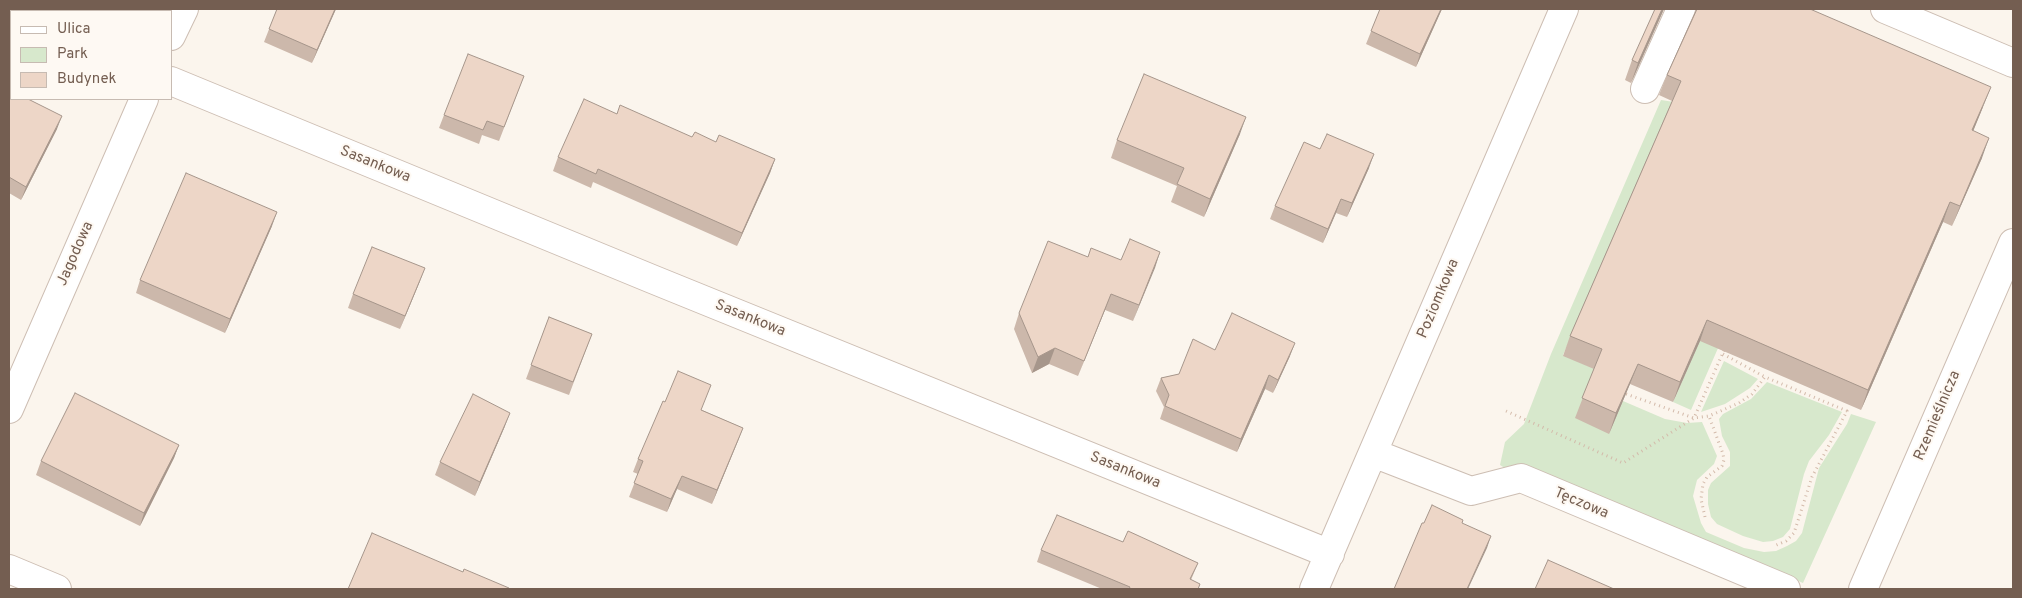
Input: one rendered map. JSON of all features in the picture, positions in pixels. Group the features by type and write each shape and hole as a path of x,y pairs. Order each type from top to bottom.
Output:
{"street":[{"path":"172,34 184,9"},
{"name":"Poziomkowa","path":"1314,589 1564,9"},
{"path":"1645,89 1681,9"},
{"path":"1885,9 2013,63"},
{"name":"Sasankowa","path":"172,81 671,287 1330,554"},
{"name":"Jagodowa","path":"9,409 144,100"},
{"name":"Rzemieślnicza","path":"1864,589 2013,243"},
{"name":"Tęczowa","path":"1373,453 1471,490 1521,478 1786,589"},
{"path":"9,569 57,589"}],"path":[{"path":"1694,418 1726,345"},
{"path":"1723,354 1765,377 1847,412 1812,477 1794,533 1786,541 1765,547"},
{"path":"1506,412 1623,463 1694,418 1709,416 1752,394 1765,377"},
{"path":"1626,394 1694,418"},
{"path":"1709,416 1724,454 1722,466 1707,477 1701,491 1702,510 1710,525"}],"green space":[{"path":"1661,100 1674,102 1563,355 1595,369 1623,401 1665,419 1687,423 1702,422 1717,456 1714,464 1697,480 1693,496 1701,523 1706,532 1744,548 1764,552 1776,551 1796,541 1802,533 1819,468 1847,424 1851,414 1876,422 1803,583 1550,475 1511,472 1500,465 1505,442 1524,424 1551,354"},
{"path":"1711,315 1729,323 1691,410 1673,402"},
{"path":"1724,361 1758,379 1750,388 1725,404 1701,412"},
{"path":"1767,382 1842,412 1829,435 1809,461 1790,529 1783,537 1763,542 1743,536 1717,524 1711,517 1708,504 1708,490 1711,483 1730,466 1730,452 1722,436 1719,419 1723,414 1751,399"}],"building":[{"path":"277,9 335,9 317,50 269,29"},
{"path":"1380,9 1441,9 1420,54 1371,31"},
{"path":"1655,9 1662,9 1638,63 1632,60"},
{"path":"1697,9 1810,9 1991,87 1972,130 1989,138 1960,206 1950,202 1868,390 1707,320 1680,382 1638,364 1616,413 1582,398 1602,349 1570,336 1681,81 1667,75"},
{"path":"468,54 524,76 504,127 487,121 483,130 444,115"},
{"path":"1144,74 1246,117 1210,199 1177,184 1184,168 1117,140"},
{"path":"9,89 10,100 30,100 62,116 26,187 9,177"},
{"path":"584,99 617,114 620,105 692,137 695,132 716,142 719,135 775,159 742,233 598,169 596,174 558,157"},
{"path":"1327,134 1374,154 1352,203 1341,199 1328,229 1275,206 1304,142 1320,149"},
{"path":"186,173 277,212 230,319 140,280"},
{"path":"1130,239 1160,252 1139,305 1111,294 1084,361 1055,348 1038,357 1019,313 1048,241 1088,257 1091,248 1121,260"},
{"path":"372,247 425,268 405,316 353,294"},
{"path":"1232,313 1295,343 1278,380 1269,375 1241,439 1165,406 1169,395 1161,378 1179,374 1193,339 1215,350"},
{"path":"549,317 592,334 573,382 531,365"},
{"path":"678,371 711,385 701,410 743,428 717,490 682,476 671,499 634,483 643,461 638,459"},
{"path":"75,393 179,445 144,513 41,461"},
{"path":"473,394 510,413 480,482 440,462"},
{"path":"1432,505 1463,520 1462,523 1491,536 1467,589 1394,589 1422,523 1424,523"},
{"path":"1057,515 1123,542 1128,531 1198,563 1190,579 1200,584 1198,589 1129,589 1130,587 1041,550"},
{"path":"372,533 463,572 464,569 509,589 348,589"},
{"path":"1548,560 1614,589 1535,589"}]}
